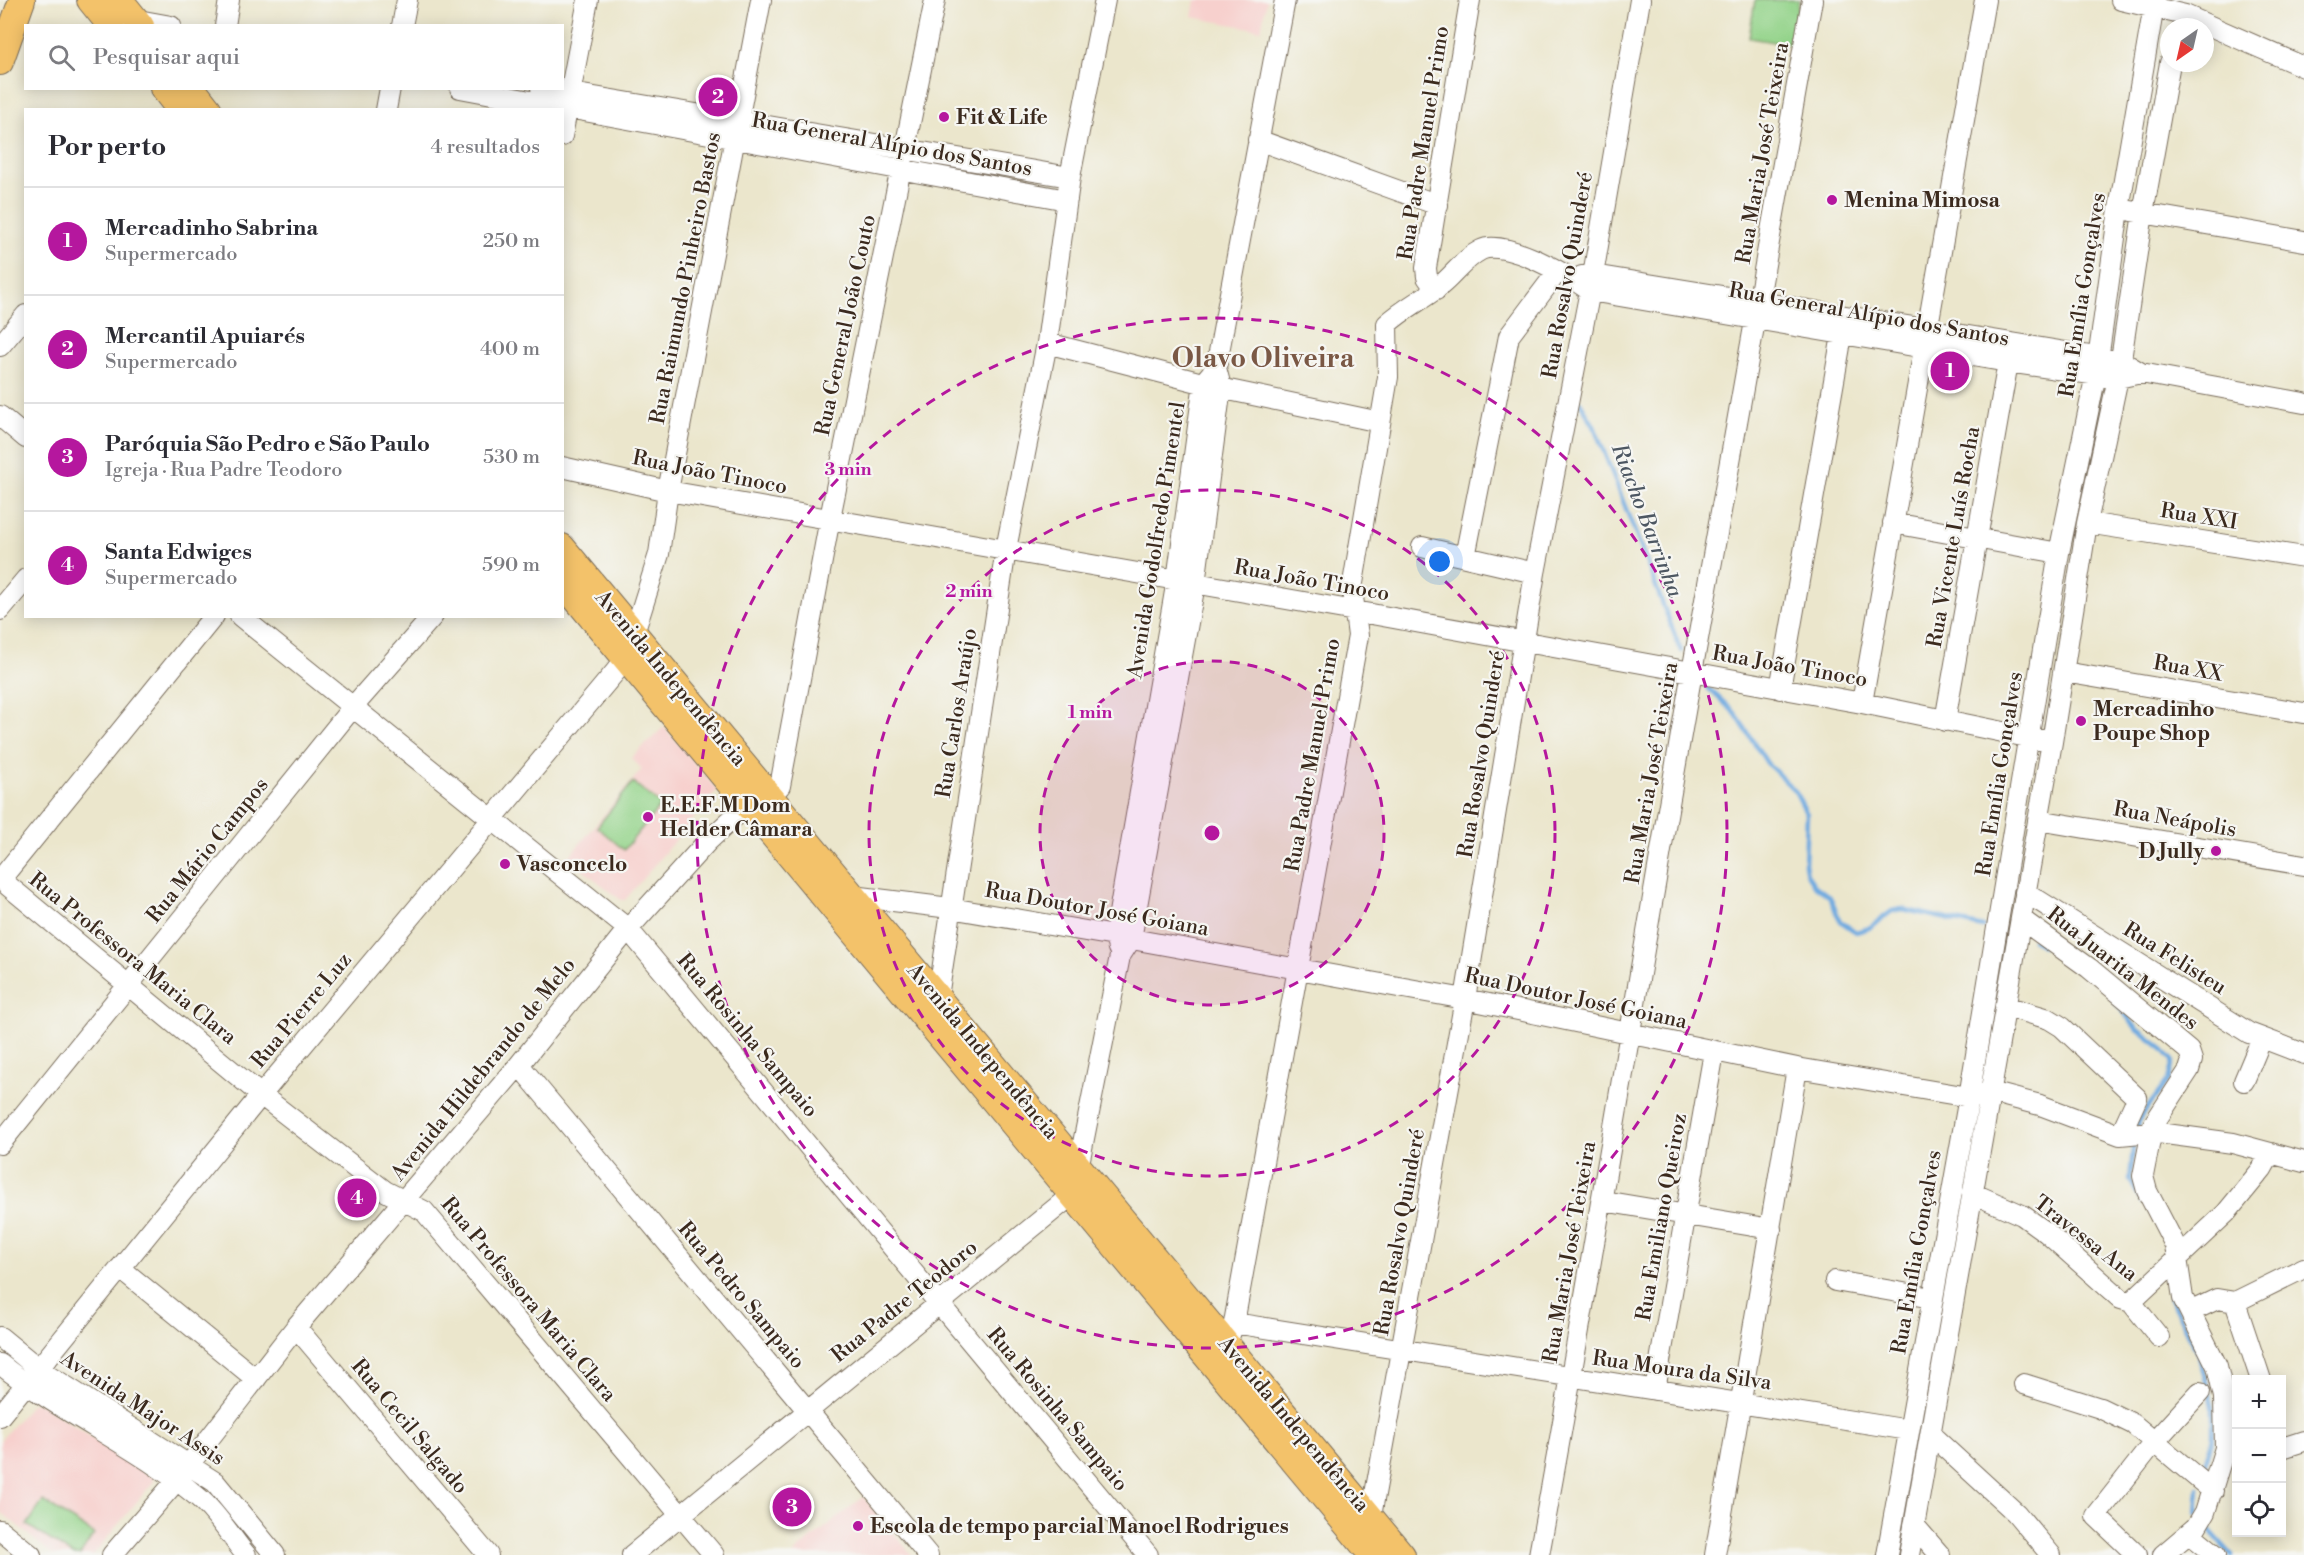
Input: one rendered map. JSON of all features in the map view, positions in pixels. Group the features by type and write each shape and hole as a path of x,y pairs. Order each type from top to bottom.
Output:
{"main road":[{"path":"0,62 22,0"},
{"path":"168,90 196,101"},
{"name":"Avenida Independência","path":"564,549 634,633 759,803"},
{"name":"Avenida Independência","path":"564,584 626,659 759,803 929,1005 1079,1167 1402,1555"},
{"name":"Avenida Independência","path":"929,1005 1073,1194 1224,1342 1372,1555"}],"street":[{"path":"225,24 229,0"},
{"path":"402,24 407,0"},
{"path":"564,126 588,0"},
{"name":"Rua Raimundo Pinheiro Bastos","path":"634,633 659,555 668,491 761,0"},
{"name":"Rua General João Couto","path":"759,803 777,791 782,780 830,518 935,0"},
{"name":"Rua Carlos Araújo","path":"929,1005 950,908 1006,549 1047,343 1070,177 1105,0"},
{"name":"Avenida Godolfredo Pimentel","path":"1123,937 1186,582 1213,381 1285,0"},
{"name":"Rua Padre Manuel Primo","path":"1224,1342 1298,969 1358,636 1352,589 1389,363 1388,324 1436,290 1427,277 1426,268 1470,0"},
{"name":"Rua Rosalvo Quinderé","path":"1371,1516 1465,999 1535,573 1592,283 1640,0"},
{"name":"Rua Maria José Teixeira","path":"1539,1555 1572,1378 1692,673 1759,311 1812,0"},
{"path":"1862,703 1985,0"},
{"path":"2121,0 2155,3 2304,67"},
{"name":"Rua Emília Gonçalves","path":"1887,1555 1969,1097 2060,553 2097,366 2119,209 2155,3"},
{"path":"117,14 162,24"},
{"path":"1909,1555 2052,742 2087,523 2120,370 2143,213 2168,72"},
{"path":"386,108 390,90"},
{"name":"Rua General Alípio dos Santos","path":"476,90 569,102 737,131 902,170 1067,200"},
{"name":"Rua General Alípio dos Santos","path":"545,90 569,102"},
{"path":"2134,122 2158,126"},
{"name":"Rua General Alípio dos Santos","path":"737,131 906,149 1070,177"},
{"path":"1258,140 1438,205"},
{"path":"2119,209 2304,241"},
{"path":"1436,290 1465,261 1487,248 1511,252 1565,274 1509,336 1465,557"},
{"name":"Rua General Alípio dos Santos","path":"1565,274 1592,283 2141,373 2304,403"},
{"name":"Rua General Alípio dos Santos","path":"1759,311 1842,335 1926,339 2008,362 2097,366"},
{"path":"0,346 24,317"},
{"path":"1780,689 1842,335"},
{"path":"1047,343 1380,422"},
{"name":"Rua Vicente Luís Rocha","path":"1945,721 2008,362"},
{"path":"0,416 24,436"},
{"name":"Rua João Tinoco","path":"564,467 668,491 1355,611 1862,703 2052,742"},
{"path":"1893,523 2060,553"},
{"name":"Rua XXI","path":"2087,523 2304,558"},
{"path":"1422,547 1535,573"},
{"path":"2056,578 2077,582"},
{"path":"0,610 24,581"},
{"path":"0,880 212,618"},
{"name":"Rua Rosinha Sampaio","path":"242,618 628,929 1148,1555"},
{"name":"Rua Mário Campos","path":"0,1144 352,708 431,618"},
{"name":"Rua Pierre Luz","path":"0,1416 261,1095 626,659 634,633"},
{"name":"Rua XX","path":"2064,672 2304,713"},
{"name":"Avenida Hildebrando de Melo","path":"112,1555 177,1480 296,1328 519,1065 628,929 707,843 734,818 759,803"},
{"name":"Rua Neápolis","path":"2038,820 2304,865"},
{"name":"Rua Professora Maria Clara","path":"0,880 261,1095 385,1191 424,1211 714,1555"},
{"name":"Rua Felisteu","path":"2025,892 2249,1033 2304,1054"},
{"name":"Rua Doutor José Goiana","path":"844,904 950,908 1123,937 1465,999 1797,1068 1969,1097 1990,1092 2040,1105 2120,1135 2151,1132 2233,1143 2304,1162"},
{"name":"Rua Juarita Mendes","path":"2021,919 2090,968 2189,1051 2192,1060 2189,1070 2151,1132 2143,1176 2147,1191 2175,1245 2183,1298 2217,1366 2224,1397 2225,1448 2213,1491 2197,1524"},
{"path":"1073,1194 1123,937"},
{"path":"2006,1006 2049,1019 2062,1027 2137,1098 2120,1135"},
{"path":"2244,1082 2262,1038"},
{"name":"Rua Emiliano Queiroz","path":"1655,1390 1714,1052"},
{"name":"Rua Pedro Sampaio","path":"519,1065 928,1555"},
{"path":"1715,1555 1797,1068"},
{"path":"2131,1302 2155,1282 2226,1212 2262,1169 2271,1153"},
{"name":"Travessa Ana","path":"1972,1193 2022,1215 2047,1233 2121,1299 2131,1302 2159,1337"},
{"name":"Rua Padre Teodoro","path":"632,1555 806,1410 1073,1194"},
{"path":"1603,1201 1771,1229"},
{"path":"120,1268 256,1378"},
{"path":"2190,1312 2217,1299 2235,1302 2304,1268"},
{"path":"1835,1281 1932,1298"},
{"path":"2235,1302 2259,1375"},
{"name":"Rua Cecil Salgado","path":"296,1328 488,1555"},
{"path":"1925,1336 1947,1340"},
{"name":"Avenida Major Assis","path":"0,1338 39,1369 215,1482 275,1555"},
{"name":"Rua Moura da Silva","path":"1224,1342 1402,1350 1909,1430"},
{"name":"Avenida Major Assis","path":"0,1364 26,1384 177,1480 202,1500 246,1555"},
{"path":"2024,1384 2100,1408 2133,1424 2213,1491"},
{"path":"2138,1555 2096,1516 2156,1441 2200,1392"},
{"path":"1930,1434 2016,1513 2051,1555"},
{"path":"2286,1447 2304,1441"},
{"path":"2163,1555 2197,1524 2216,1555"},
{"path":"1914,1525 1940,1555"},
{"path":"0,1530 31,1555"}],"shaded area":[{"path":"1195,0 1267,0 1261,30 1192,17"},
{"name":"E.E.F.M Dom Helder Câmara","path":"664,727 717,790 625,900 621,900 568,858 642,769 631,758"},
{"path":"32,1403 39,1403 152,1477 154,1481 93,1555 53,1555 0,1511 0,1441"},
{"name":"Escola de tempo parcial Manoel Rodrigues","path":"863,1497 912,1555 793,1555 800,1548"}],"green space":[{"path":"1755,0 1799,0 1792,45 1749,38"},
{"path":"633,782 661,805 624,850 597,827"},
{"path":"43,1501 94,1534 80,1555 73,1555 27,1525"}],"waterway":[{"name":"Riacho Barrinha","path":"1580,402 1594,426 1681,651"},
{"name":"Riacho Barrinha","path":"1707,687 1735,713 1767,763 1795,791 1807,814 1805,864 1807,874 1814,885 1830,897 1840,921 1856,932 1869,928 1892,911 1902,909 1983,927"},
{"name":"Riacho Barrinha","path":"2033,940 2043,946"},
{"name":"Riacho Barrinha","path":"2114,1000 2136,1028 2164,1050 2173,1062 2168,1080 2138,1121 2137,1127"},
{"name":"Riacho Barrinha","path":"2134,1138 2130,1180 2142,1202"},
{"name":"Riacho Barrinha","path":"2168,1276 2171,1300 2198,1353 2213,1406 2213,1438 2202,1473"},
{"name":"Riacho Barrinha","path":"2197,1512 2199,1488"},
{"name":"Riacho Barrinha","path":"2204,1524 2232,1555"}],"place":[{"name":"Mercantil Apuiarés","path":"718,97"},
{"name":"Fit & Life","path":"944,117"},
{"name":"Menina Mimosa","path":"1832,200"},
{"name":"Mercadinho Sabrina","path":"1950,371"},
{"name":"Mercadinho Poupe Shop","path":"2081,721"},
{"name":"E.E.F.M Dom Helder Câmara","path":"648,817"},
{"name":"D Jully","path":"2216,851"},
{"name":"Vasconcelo","path":"505,864"},
{"name":"Santa Edwiges","path":"357,1198"},
{"name":"Paróquia São Pedro e São Paulo","path":"792,1507"},
{"name":"Escola de tempo parcial Manoel Rodrigues","path":"858,1526"}],"district":[{"name":"Olavo Oliveira","path":"1263,358"}]}
